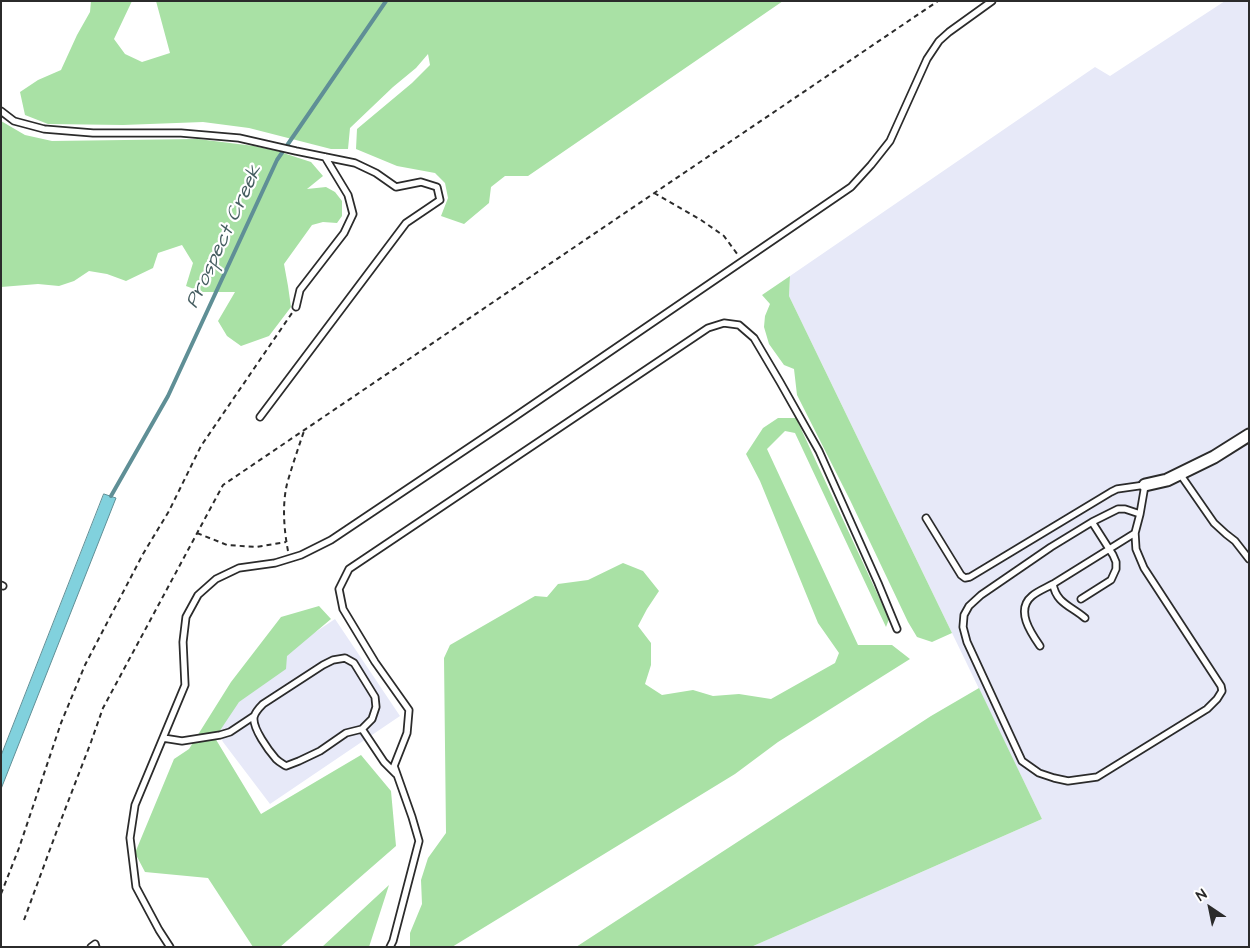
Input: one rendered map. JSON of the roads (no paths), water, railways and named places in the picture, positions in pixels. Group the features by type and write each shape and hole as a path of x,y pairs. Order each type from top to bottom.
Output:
{"street":[{"path":"1145,485 1167,480 1180,474 1214,457 1249,435"}],"lane":[{"path":"170,947 136,886 130,838 135,805 185,685 183,642 186,617 198,595 216,579 239,568 275,563 301,555 331,540 851,187 890,141 927,59 940,41 948,32 992,1"},
{"path":"1,111 14,121 44,129 93,133 181,133 239,138 356,163 376,173 396,187 422,182 437,187 440,200 406,223 260,416"},
{"path":"296,307 300,290 344,233 353,214 348,195 324,157"},
{"path":"390,947 419,840 394,766 407,733 409,710 374,662 343,609 339,588 349,569 708,328 724,323 739,325 754,338 819,451 897,629"},
{"path":"1180,474 1214,523 1235,541 1249,559"},
{"path":"926,518 961,575 965,578 970,577 1111,492 1117,489 1145,485 1140,514 1135,533 1136,549 1144,568 1222,691 1207,709 1097,777 1068,781 1039,773 1022,761 967,642 963,627 964,615 969,606 981,595 1051,547 1092,522 1118,509 1125,509 1140,514"},
{"path":"1080,600 1111,580 1116,569 1116,562 1092,522"},
{"path":"1040,646 1028,627 1025,614 1026,605 1031,597 1135,533"},
{"path":"1053,584 1054,592 1058,598 1085,618"},
{"path":"345,658 354,663 375,697 376,707 372,719 362,729 346,733 320,751 286,766 278,761 267,747 254,726 254,716 257,710 264,704 323,664 345,658"},
{"path":"163,738 182,741 220,735 230,732 254,716"},
{"path":"362,729 384,762 397,775"},
{"path":"91,947 94,944 96,947"}],"water":[{"path":"104,494 116,498 1,789 1,756"}],"waterway":[{"name":"Prospect Creek","path":"111,496 168,396 277,160 386,1"}]}
